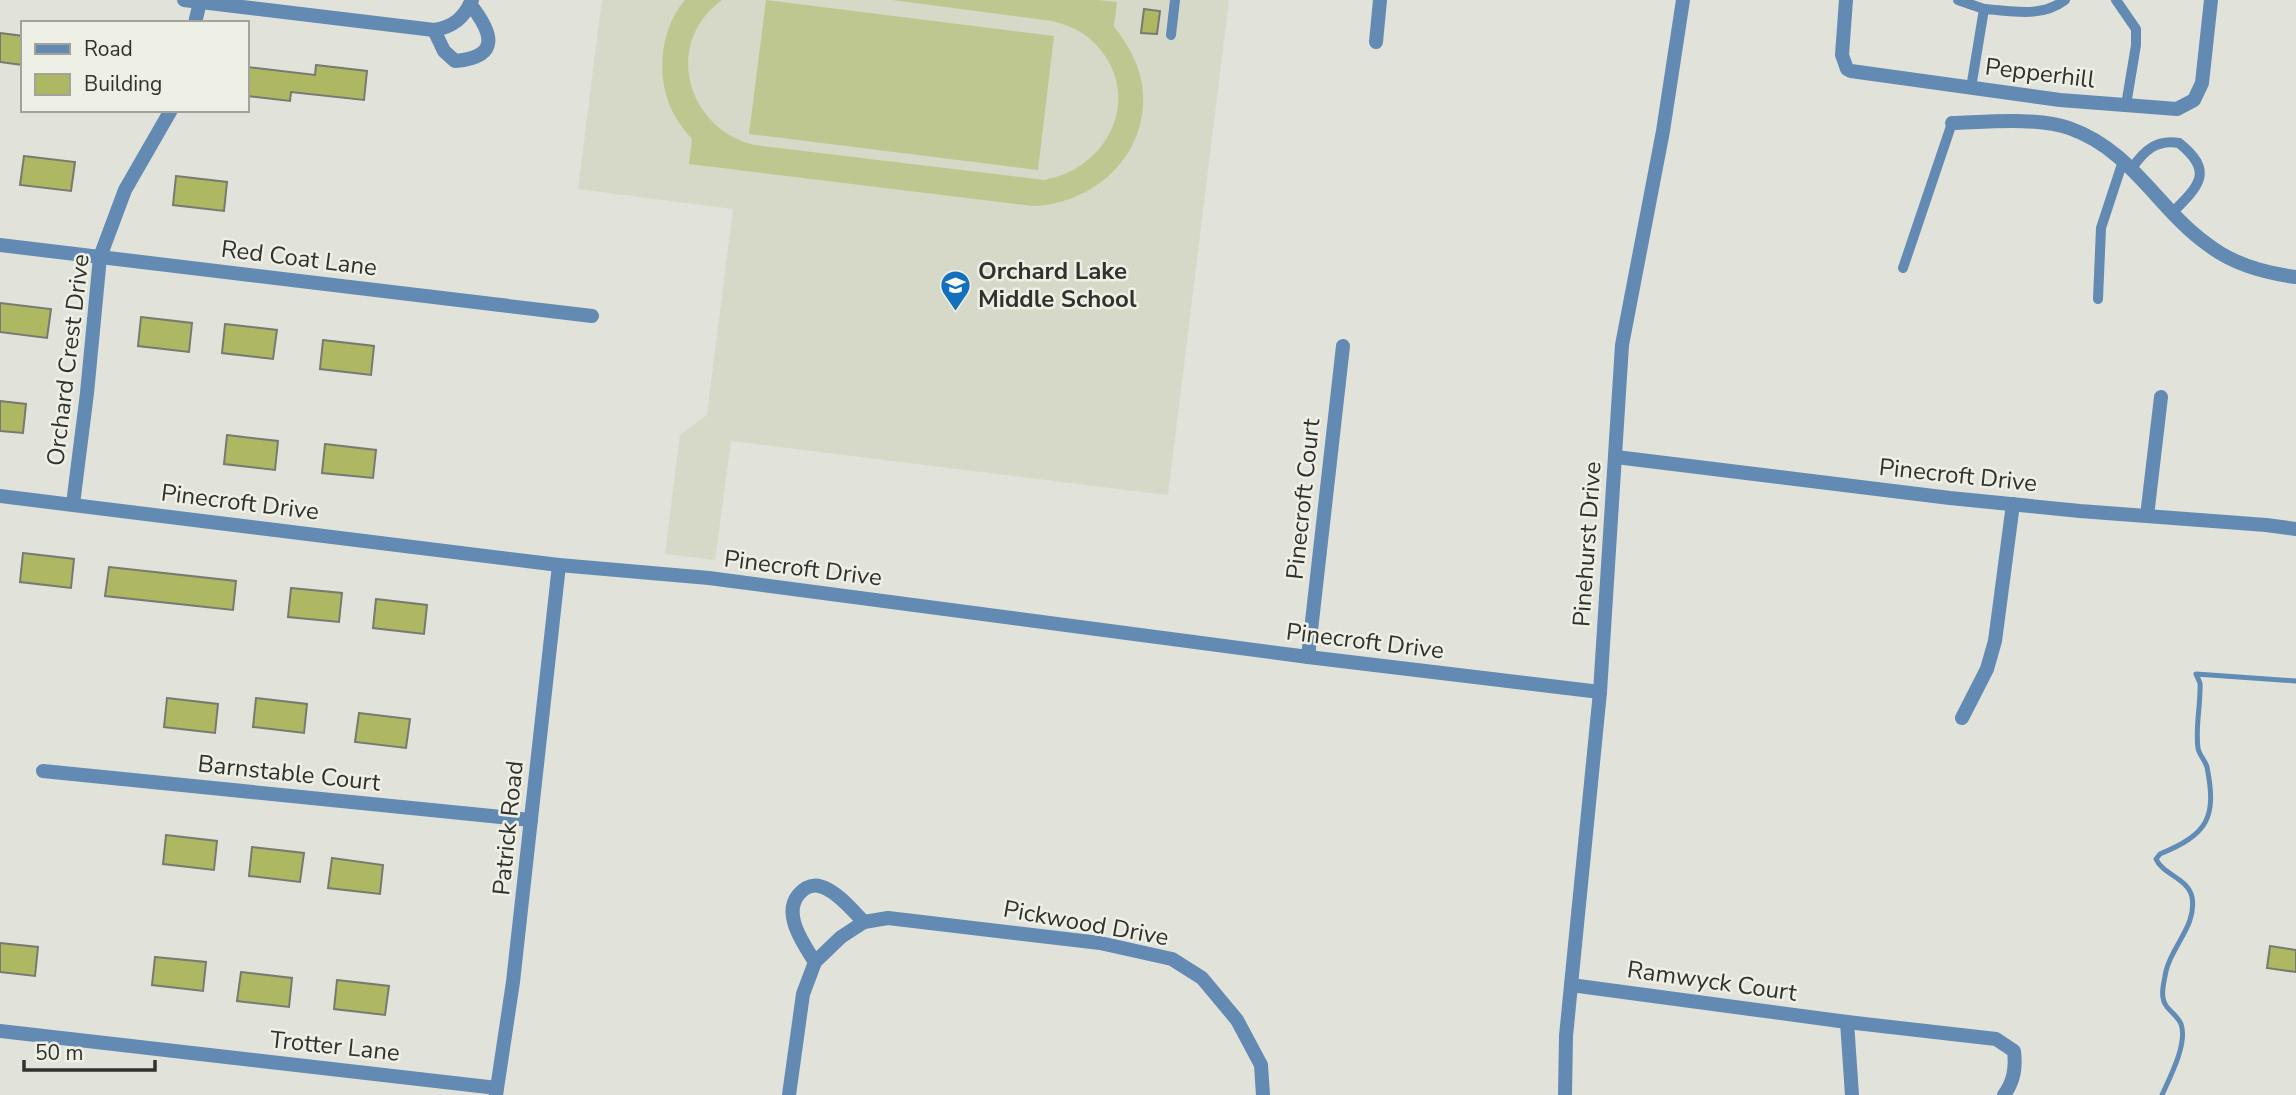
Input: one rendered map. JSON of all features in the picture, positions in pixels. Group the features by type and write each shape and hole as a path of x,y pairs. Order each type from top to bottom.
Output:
{"street":[{"path":"184,0 434,30 448,28 459,20 471,2 489,31 488,42 481,55 471,60 456,61 444,51 434,30"},
{"path":"1376,42 1380,0"},
{"name":"Pinehurst Drive","path":"1565,1095 1566,1036 1600,692 1622,345 1663,131 1683,0"},
{"name":"Pepperhill","path":"1846,0 1842,55 1847,69 1851,71 2060,100 2177,108 2194,100 2202,83 2211,0"},
{"path":"195,21 200,2"},
{"name":"Orchard Crest Drive","path":"74,504 100,257 125,190 169,112"},
{"path":"1952,123 2022,122 2067,127 2096,139 2128,165 2206,244 2237,262 2277,275 2296,277"},
{"name":"Red Coat Lane","path":"0,245 592,316"},
{"name":"Pinecroft Court","path":"1308,657 1343,346"},
{"path":"2147,516 2161,397"},
{"name":"Pinecroft Drive","path":"1616,457 2013,504 2266,524 2296,529"},
{"name":"Pinecroft Drive","path":"0,496 559,565 709,578 1308,657 1600,692"},
{"path":"1962,718 1987,670 1996,641 2013,504"},
{"name":"Patrick Road","path":"497,1091 513,982 559,565"},
{"name":"Barnstable Court","path":"43,771 531,820"},
{"path":"789,1095 803,994 815,962 841,937 864,922 839,897 825,887 813,885 803,890 794,902 792,914 802,943 815,962"},
{"name":"Pickwood Drive","path":"864,922 901,919 1100,943 1172,959 1202,978 1237,1020 1261,1065 1263,1095"},
{"name":"Ramwyck Court","path":"1572,985 1996,1039 2014,1052 2016,1066 2011,1086 2004,1095"},
{"path":"1847,1022 1852,1095"},
{"name":"Trotter Lane","path":"0,1031 497,1091"}],"lane":[{"path":"1171,35 1175,0"},
{"path":"1958,0 1984,9 2040,12 2054,8 2065,0"},
{"path":"2116,0 2136,29 2126,105"},
{"path":"1971,88 1984,9"},
{"path":"1903,268 1952,123"},
{"path":"2098,299 2101,228 2128,165 2158,142 2179,143 2196,159 2201,171 2196,190 2173,212"}],"shaded area":[{"name":"Orchard Lake Middle School","path":"602,0 1229,0 1168,495 731,441 715,560 665,554 680,435 707,415 733,209 578,189"}],"green space":[{"path":"685,0 722,0 704,18 693,38 688,60 690,82 698,103 712,121 731,136 754,145 1044,180 1068,173 1088,160 1104,143 1114,123 1118,102 1116,80 1107,59 1090,39 1052,21 892,0 1117,2 1114,26 1131,53 1142,84 1143,108 1138,131 1129,152 1098,184 1078,196 1033,206 689,164 692,139 670,106 662,65 666,37"},
{"path":"766,0 1054,36 1038,170 749,134"}],"building":[{"path":"1144,9 1160,11 1157,34 1141,33"},
{"path":"0,33 21,36 21,65 0,62"},
{"path":"316,65 367,71 364,100 291,92 290,101 248,96 248,67 315,75"},
{"path":"24,156 75,162 71,191 20,185"},
{"path":"176,176 227,182 224,211 173,205"},
{"path":"0,303 51,309 47,338 0,332"},
{"path":"141,317 192,323 189,352 138,346"},
{"path":"225,324 277,330 273,359 222,353"},
{"path":"323,340 374,346 371,375 320,369"},
{"path":"0,401 26,404 23,433 0,431"},
{"path":"227,435 278,441 275,470 224,464"},
{"path":"325,444 376,450 373,478 322,473"},
{"path":"23,553 74,559 71,588 20,582"},
{"path":"109,567 236,581 233,610 105,596"},
{"path":"291,588 342,593 339,622 288,617"},
{"path":"376,599 427,605 424,634 373,628"},
{"path":"167,698 218,704 215,733 164,727"},
{"path":"256,698 307,704 304,733 253,727"},
{"path":"359,713 410,719 406,748 355,742"},
{"path":"166,835 217,841 214,870 163,864"},
{"path":"252,847 304,853 300,882 249,876"},
{"path":"332,858 383,865 380,894 328,888"},
{"path":"0,943 38,947 35,976 0,972"},
{"path":"2270,946 2296,950 2296,972 2267,968"},
{"path":"155,957 206,962 203,991 152,985"},
{"path":"241,972 292,978 289,1007 237,1001"},
{"path":"337,980 389,986 385,1015 334,1009"}],"waterway":[{"path":"2162,1095 2177,1060 2183,1032 2180,1022 2165,1003 2163,985 2169,962 2188,926 2193,907 2186,885 2164,869 2156,859 2199,831 2209,812 2211,799 2207,767 2198,748 2200,683 2196,674 2296,681"}],"place":[{"name":"Orchard Lake Middle School","path":"955,312"}]}
